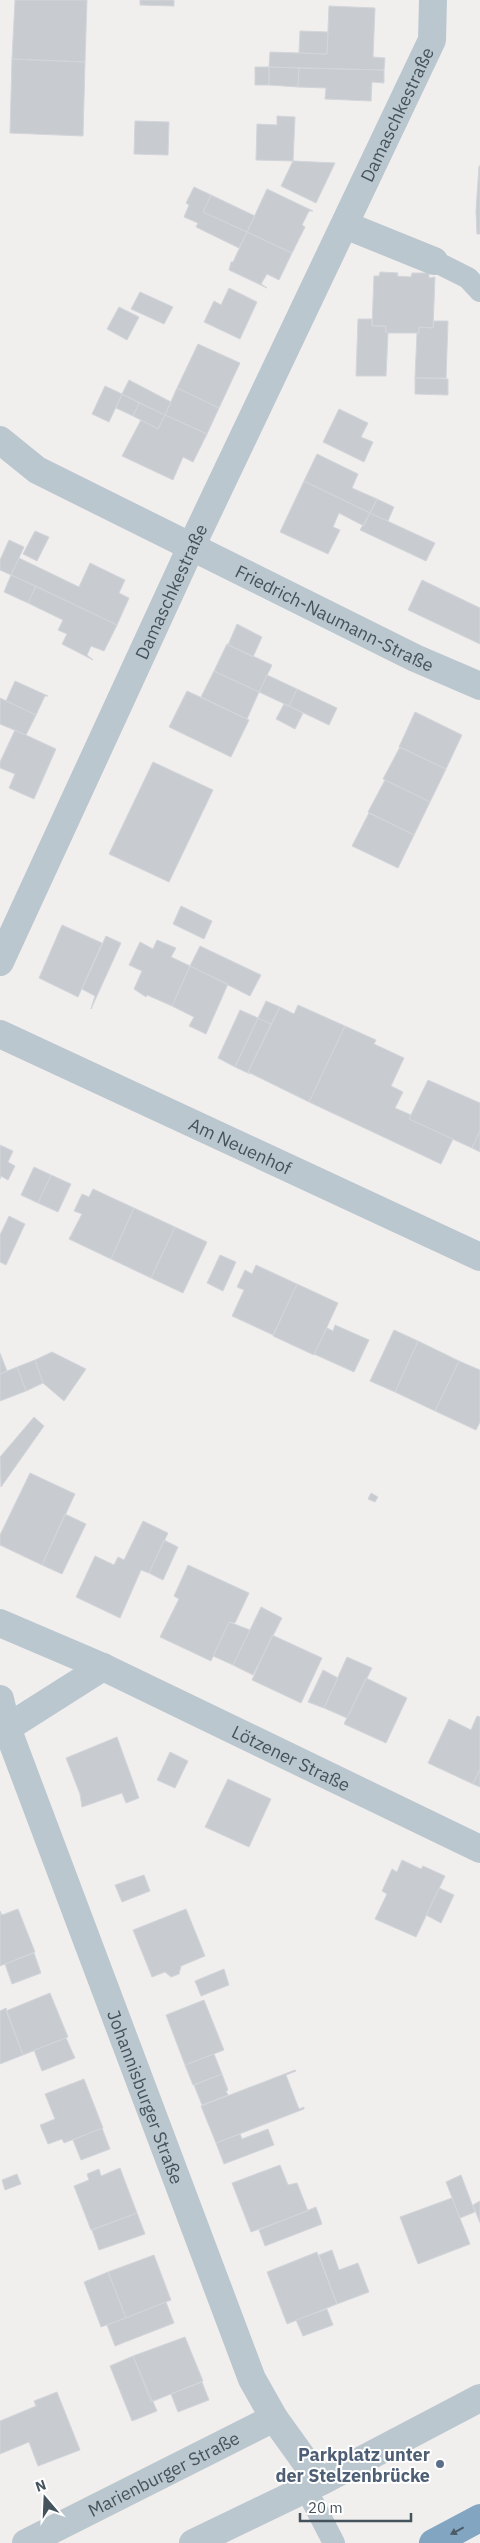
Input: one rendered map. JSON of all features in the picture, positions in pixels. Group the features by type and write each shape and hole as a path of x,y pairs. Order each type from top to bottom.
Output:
{"highway":[{"path":"434,2543 480,2518"}],"street":[{"name":"Damaschkestraße","path":"0,962 192,545 346,225 432,40 433,0"},
{"path":"346,225 434,261"},
{"name":"Friedrich-Naumann-Straße","path":"0,440 37,470 192,545 415,658 480,686"},
{"name":"Am Neuenhof","path":"0,1034 480,1257"},
{"name":"Lötzener Straße","path":"0,1623 103,1667 480,1849"},
{"path":"7,1728 103,1667"},
{"name":"Johannisburger Straße","path":"0,1698 7,1728 201,2249 252,2379 313,2485"},
{"path":"193,2543 313,2485 480,2398"},
{"name":"Marienburger Straße","path":"26,2543 274,2418"}],"lane":[{"path":"434,261 468,278 480,291"},
{"path":"313,2485 334,2543"}],"building":[{"path":"15,0 87,0 85,62 12,59"},
{"path":"140,0 174,0 174,6 140,5"},
{"path":"329,6 375,8 373,57 385,58 384,70 269,67 270,52 327,54"},
{"path":"300,31 328,32 327,54 299,53"},
{"path":"12,59 85,62 83,136 10,133"},
{"path":"255,67 269,67 269,85 255,85"},
{"path":"269,67 299,68 298,87 269,85"},
{"path":"299,68 384,70 384,83 372,82 371,101 325,99 326,88 298,87"},
{"path":"277,116 295,117 293,161 256,160 257,124 277,125"},
{"path":"135,121 169,122 168,155 134,154"},
{"path":"293,161 335,163 316,203 281,186"},
{"path":"479,166 480,234 477,234 476,211"},
{"path":"194,187 211,195 203,212 247,232 239,248 196,227 198,223 184,217 189,205 186,203"},
{"path":"267,189 313,211 309,211 302,225 305,227 292,253 247,232"},
{"path":"211,195 255,216 247,232 203,212"},
{"path":"247,232 292,253 279,280 267,274 261,284 267,288 229,270 231,262 233,262"},
{"path":"380,272 398,273 397,276 411,277 412,273 429,273 429,278 435,277 433,328 419,327 419,333 388,333 386,332 386,326 372,326 374,276 379,276"},
{"path":"229,288 257,302 240,339 204,322 214,301 221,305"},
{"path":"140,292 173,307 164,324 131,309"},
{"path":"119,307 139,317 127,340 107,329"},
{"path":"358,319 372,319 372,326 386,326 386,332 388,333 386,376 356,376"},
{"path":"434,321 448,321 446,378 415,378 417,333 419,333 419,327 433,328"},
{"path":"198,344 240,363 219,408 177,388"},
{"path":"415,378 448,379 448,395 415,394"},
{"path":"129,380 171,402 165,415 122,394"},
{"path":"105,386 122,394 109,422 92,414"},
{"path":"177,388 219,408 207,434 165,415"},
{"path":"122,394 139,403 133,416 116,408"},
{"path":"139,403 165,415 158,429 133,416"},
{"path":"339,409 368,423 361,437 373,442 364,462 323,442"},
{"path":"165,415 207,434 193,462 183,457 173,480 122,456 141,420 158,429"},
{"path":"317,454 358,474 352,488 377,499 370,513 304,481"},
{"path":"304,481 370,513 364,526 339,513 333,527 340,530 328,554 280,532"},
{"path":"377,499 394,507 388,521 370,513"},
{"path":"370,513 435,543 426,561 360,530"},
{"path":"35,531 49,537 37,561 23,554"},
{"path":"9,540 24,547 11,575 0,570 0,560"},
{"path":"19,558 79,587 90,563 125,580 119,593 129,598 117,625 11,575"},
{"path":"11,575 36,586 28,603 4,592"},
{"path":"422,580 480,608 480,644 408,610"},
{"path":"36,586 117,625 104,651 91,646 87,655 93,660 62,644 67,634 58,630 63,620 28,603"},
{"path":"237,624 262,637 253,657 228,645"},
{"path":"227,644 272,665 259,692 214,671"},
{"path":"214,671 259,692 247,719 201,697"},
{"path":"267,675 297,689 289,706 259,692"},
{"path":"15,681 48,696 45,696 36,715 6,701"},
{"path":"297,689 337,708 329,725 289,706"},
{"path":"187,691 249,720 231,757 169,727"},
{"path":"0,698 36,715 26,735 0,724"},
{"path":"284,704 303,713 295,729 276,719"},
{"path":"415,712 462,735 446,769 399,747"},
{"path":"15,730 56,749 34,799 9,788 15,774 0,768 0,762"},
{"path":"400,747 446,769 430,802 383,779"},
{"path":"153,762 213,790 169,882 109,854"},
{"path":"385,780 430,802 414,835 368,812"},
{"path":"369,813 414,835 398,868 352,846"},
{"path":"181,906 212,921 204,939 173,924"},
{"path":"62,925 102,943 78,997 39,978"},
{"path":"106,936 121,943 91,1009 95,996 82,989"},
{"path":"157,940 176,948 171,957 190,966 172,1006 147,995 146,997 134,989 142,971 129,965 140,942 153,949"},
{"path":"200,946 261,975 250,996 190,966"},
{"path":"190,966 228,984 206,1034 189,1026 194,1017 172,1006"},
{"path":"266,1001 280,1007 271,1024 258,1018"},
{"path":"298,1005 345,1026 309,1102 248,1072 280,1007 294,1014"},
{"path":"240,1010 258,1018 235,1067 218,1058"},
{"path":"258,1018 271,1024 248,1072 250,1074 235,1067"},
{"path":"345,1026 376,1040 374,1044 404,1058 391,1086 403,1092 395,1108 411,1115 409,1119 453,1139 441,1164 309,1102"},
{"path":"428,1080 480,1103 480,1131 472,1148 409,1119"},
{"path":"480,1131 480,1152 472,1148"},
{"path":"0,1145 13,1151 8,1162 15,1166 8,1180 1,1176 0,1179"},
{"path":"34,1167 51,1175 38,1203 21,1195"},
{"path":"51,1175 71,1184 58,1212 38,1203"},
{"path":"93,1189 134,1208 111,1259 69,1239 82,1214 74,1211 82,1194 89,1197"},
{"path":"134,1208 175,1227 151,1278 111,1259"},
{"path":"9,1216 25,1224 6,1265 0,1262 0,1235"},
{"path":"175,1227 207,1242 183,1293 151,1278"},
{"path":"220,1255 236,1262 223,1291 207,1283"},
{"path":"256,1265 297,1284 273,1335 232,1316 244,1290 237,1287 245,1270 252,1274"},
{"path":"297,1284 338,1303 314,1355 273,1336"},
{"path":"335,1325 369,1340 354,1372 314,1354 327,1328 333,1331"},
{"path":"394,1330 418,1341 395,1392 370,1381"},
{"path":"418,1341 459,1361 435,1411 395,1392"},
{"path":"52,1352 86,1369 64,1401 43,1383 35,1360"},
{"path":"0,1353 7,1371 0,1374"},
{"path":"35,1360 43,1383 26,1391 17,1367"},
{"path":"459,1361 480,1370 480,1422 476,1430 435,1411"},
{"path":"17,1367 26,1391 0,1401 0,1374"},
{"path":"34,1417 44,1426 1,1487 0,1457"},
{"path":"30,1473 75,1494 42,1565 0,1545 0,1535"},
{"path":"371,1493 378,1497 375,1502 368,1499"},
{"path":"65,1514 86,1524 62,1574 42,1565"},
{"path":"143,1521 168,1533 149,1573 141,1570 120,1618 76,1597 95,1556 114,1565 118,1557 124,1560"},
{"path":"164,1540 178,1547 163,1580 149,1573"},
{"path":"188,1565 249,1593 235,1623 229,1622 211,1661 160,1637 179,1599 174,1596"},
{"path":"261,1607 282,1618 253,1675 233,1665"},
{"path":"229,1622 250,1630 233,1665 213,1656"},
{"path":"272,1635 322,1658 301,1703 252,1680"},
{"path":"347,1657 372,1668 347,1718 324,1708"},
{"path":"323,1670 338,1678 324,1708 308,1702"},
{"path":"366,1678 407,1698 386,1743 344,1724"},
{"path":"477,1716 480,1717 480,1769 473,1784 428,1763 449,1719 471,1730"},
{"path":"117,1737 139,1798 126,1803 122,1793 82,1807 80,1794 66,1758"},
{"path":"170,1752 188,1761 175,1788 157,1780"},
{"path":"480,1769 480,1787 473,1784"},
{"path":"228,1779 271,1799 249,1847 205,1827"},
{"path":"402,1860 421,1869 423,1866 445,1876 416,1937 375,1919 387,1894 382,1891 392,1869 397,1872"},
{"path":"144,1875 150,1891 122,1902 115,1885"},
{"path":"439,1888 454,1895 441,1923 426,1915"},
{"path":"18,1909 35,1952 0,1966 0,1911 2,1915"},
{"path":"186,1909 205,1956 181,1966 179,1974 171,1977 165,1972 152,1977 133,1930"},
{"path":"34,1953 41,1973 12,1984 5,1964"},
{"path":"224,1969 229,1985 201,1996 195,1981"},
{"path":"50,1993 68,2037 23,2055 6,2011"},
{"path":"204,2000 224,2050 185,2065 166,2015"},
{"path":"6,2008 23,2055 0,2064 0,2011"},
{"path":"66,2038 75,2058 42,2071 34,2050"},
{"path":"214,2054 222,2074 193,2085 185,2065"},
{"path":"295,2070 286,2075 299,2109 304,2107 304,2109 216,2143 201,2106"},
{"path":"222,2074 228,2095 202,2105 194,2085"},
{"path":"84,2079 103,2128 64,2143 62,2139 48,2144 40,2125 55,2119 45,2094"},
{"path":"102,2128 110,2149 81,2160 73,2140"},
{"path":"268,2129 274,2145 224,2164 216,2143 240,2134 242,2139"},
{"path":"280,2165 288,2185 297,2183 308,2211 251,2232 232,2183"},
{"path":"120,2168 137,2213 91,2230 74,2186 89,2180 87,2174 99,2169 101,2176"},
{"path":"17,2174 21,2184 5,2190 2,2180"},
{"path":"461,2175 475,2212 460,2218 446,2182"},
{"path":"452,2198 470,2244 418,2264 400,2217"},
{"path":"480,2201 480,2223 473,2205"},
{"path":"316,2207 322,2224 265,2246 259,2230"},
{"path":"137,2213 145,2234 99,2250 92,2230"},
{"path":"332,2250 339,2270 358,2263 369,2292 337,2304 319,2255"},
{"path":"317,2252 337,2304 287,2324 267,2272"},
{"path":"154,2255 171,2300 126,2318 108,2272"},
{"path":"108,2272 126,2318 101,2327 84,2282"},
{"path":"166,2302 174,2323 115,2346 107,2325"},
{"path":"327,2309 333,2325 303,2336 296,2320"},
{"path":"185,2337 203,2381 151,2402 133,2356"},
{"path":"133,2356 157,2411 132,2421 110,2366"},
{"path":"202,2382 209,2400 178,2412 171,2394"},
{"path":"57,2392 80,2450 38,2466 29,2442 0,2454 0,2421 36,2406 34,2401"}],"place":[{"name":"Parkplatz unter der Stelzenbrücke","path":"440,2464"}]}
